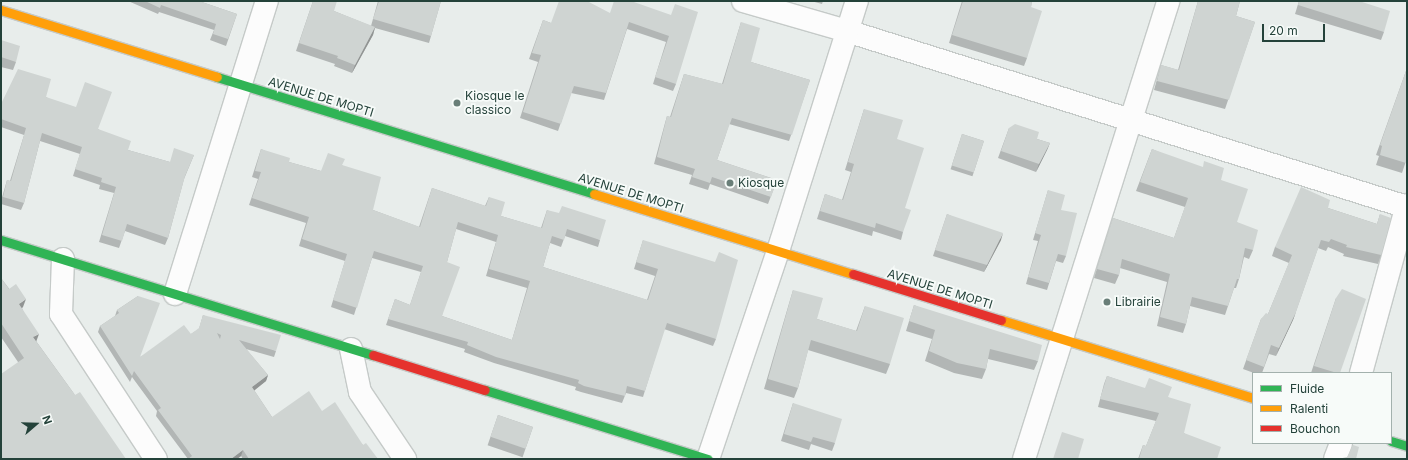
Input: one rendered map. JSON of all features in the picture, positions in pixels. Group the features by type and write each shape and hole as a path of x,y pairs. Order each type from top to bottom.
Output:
{"street":[{"path":"175,294 267,1"},
{"path":"743,1 847,31 1407,206 1361,372"},
{"path":"1,240 708,459 778,251 857,1"},
{"path":"1024,459 1168,1"},
{"name":"AVENUE DE MOPTI","path":"1,10 1252,398"},
{"path":"64,259 61,314 156,459"},
{"path":"351,349 360,392 406,459"},
{"path":"1392,441 1407,446"},
{"path":"1335,459 1341,444"}],"building":[{"path":"145,1 199,1 237,14 228,39 213,34 216,24 161,5 160,8"},
{"path":"313,1 337,1 334,11 375,27 355,65 337,58 338,56 299,43"},
{"path":"379,1 441,1 431,36 373,19"},
{"path":"559,1 587,1 610,13 614,1 631,1 671,15 675,4 698,12 676,84 655,77 669,36 629,22 606,93 574,86 561,124 523,112 541,55 532,53 543,20 551,23"},
{"path":"963,1 1032,1 1031,7 1042,11 1027,58 952,35"},
{"path":"1198,1 1240,1 1236,16 1255,22 1229,100 1157,81 1161,65 1179,70"},
{"path":"1299,1 1359,1 1390,11 1384,32 1298,5"},
{"path":"741,22 760,28 751,62 810,80 792,135 732,118 717,160 777,180 771,197 712,177 710,183 692,177 695,169 657,157 667,116 671,117 684,74 723,84"},
{"path":"1,40 20,46 16,62 1,57"},
{"path":"1407,68 1406,163 1380,155 1382,146 1380,145"},
{"path":"18,69 51,79 46,97 76,107 85,82 112,92 98,129 131,141 128,150 170,162 174,148 194,155 185,176 168,238 127,224 122,241 102,235 116,187 101,182 102,178 75,169 82,147 42,133 24,203 3,197 7,180 11,181 26,128 1,119 1,104"},
{"path":"864,109 903,120 897,139 924,148 905,208 911,210 903,232 876,223 875,228 820,211 825,194 843,200 854,164 848,162"},
{"path":"1015,124 1039,132 1037,139 1050,143 1039,164 1001,151 1009,128"},
{"path":"962,134 984,141 974,172 952,165"},
{"path":"261,149 290,158 289,162 321,171 328,153 345,159 342,165 381,177 373,210 420,227 432,188 486,206 489,197 505,202 501,216 542,228 547,210 559,213 562,206 606,220 600,240 567,229 564,240 552,236 543,267 648,300 658,269 636,262 643,240 715,262 719,252 738,260 716,339 667,323 645,391 627,386 625,396 584,386 578,383 579,380 496,357 467,345 468,342 388,319 395,299 410,305 423,266 374,251 357,308 333,300 347,254 302,239 309,217 252,198 261,172 255,171","holes":["458,222 498,235 489,269 530,281 512,340 442,316 460,267 447,262"]},
{"path":"1152,149 1203,167 1204,161 1224,168 1221,180 1248,189 1237,222 1258,230 1253,250 1245,248 1239,279 1237,279 1228,306 1192,297 1186,324 1160,317 1170,274 1122,259 1119,275 1097,269 1113,218 1174,238 1188,198 1140,182"},
{"path":"1301,187 1330,200 1328,208 1377,224 1380,214 1391,218 1381,255 1346,247 1347,245 1331,239 1329,242 1321,240 1296,312 1279,348 1271,345 1264,367 1246,360 1261,319 1266,313 1268,314 1292,255 1275,247"},
{"path":"1048,190 1065,195 1061,210 1077,213 1066,256 1058,254 1049,283 1028,277 1041,235 1035,233"},
{"path":"947,214 1003,233 987,265 935,250"},
{"path":"1,278 9,289 16,284 26,299 19,304 39,334 33,337 75,395 80,392 126,459 1,459 1,374 24,358 1,323"},
{"path":"1342,289 1366,299 1340,372 1334,372 1314,366 1336,298"},
{"path":"793,290 823,298 817,319 857,331 865,306 904,318 890,364 811,340 798,388 768,379"},
{"path":"138,296 160,303 140,357 184,325 191,334 199,328 203,315 281,335 276,351 239,340 268,375 252,387 272,417 309,391 322,411 335,402 363,445 366,443 378,459 249,459 243,450 231,459 188,459 192,456 158,410 161,408 134,371 132,376 100,326 119,313 117,310"},
{"path":"914,305 1042,345 1038,361 990,349 986,369 957,363 929,351 935,330 909,321"},
{"path":"1107,376 1145,388 1149,378 1172,387 1168,397 1191,404 1184,433 1221,447 1217,459 1139,459 1143,445 1146,446 1159,413 1100,399"},
{"path":"793,403 842,419 835,443 813,437 811,442 784,434"},
{"path":"498,415 533,427 525,449 491,437"},
{"path":"1062,432 1084,439 1078,459 1053,459"},
{"path":"1353,445 1359,447 1356,459 1338,459 1347,457"}],"traffic: fast":[{"path":"217,77 594,194"},
{"path":"1,240 373,355"},
{"path":"485,390 708,459"},
{"path":"1392,441 1407,446"}],"traffic: slow":[{"path":"1,10 217,77"},
{"path":"594,194 853,274"},
{"path":"1001,320 1252,398"}],"traffic: jam":[{"path":"853,274 1001,320"},
{"path":"373,355 485,390"}],"place":[{"name":"Kiosque le classico","path":"457,103"},
{"name":"Kiosque","path":"730,183"},
{"name":"Librairie","path":"1107,302"}]}
